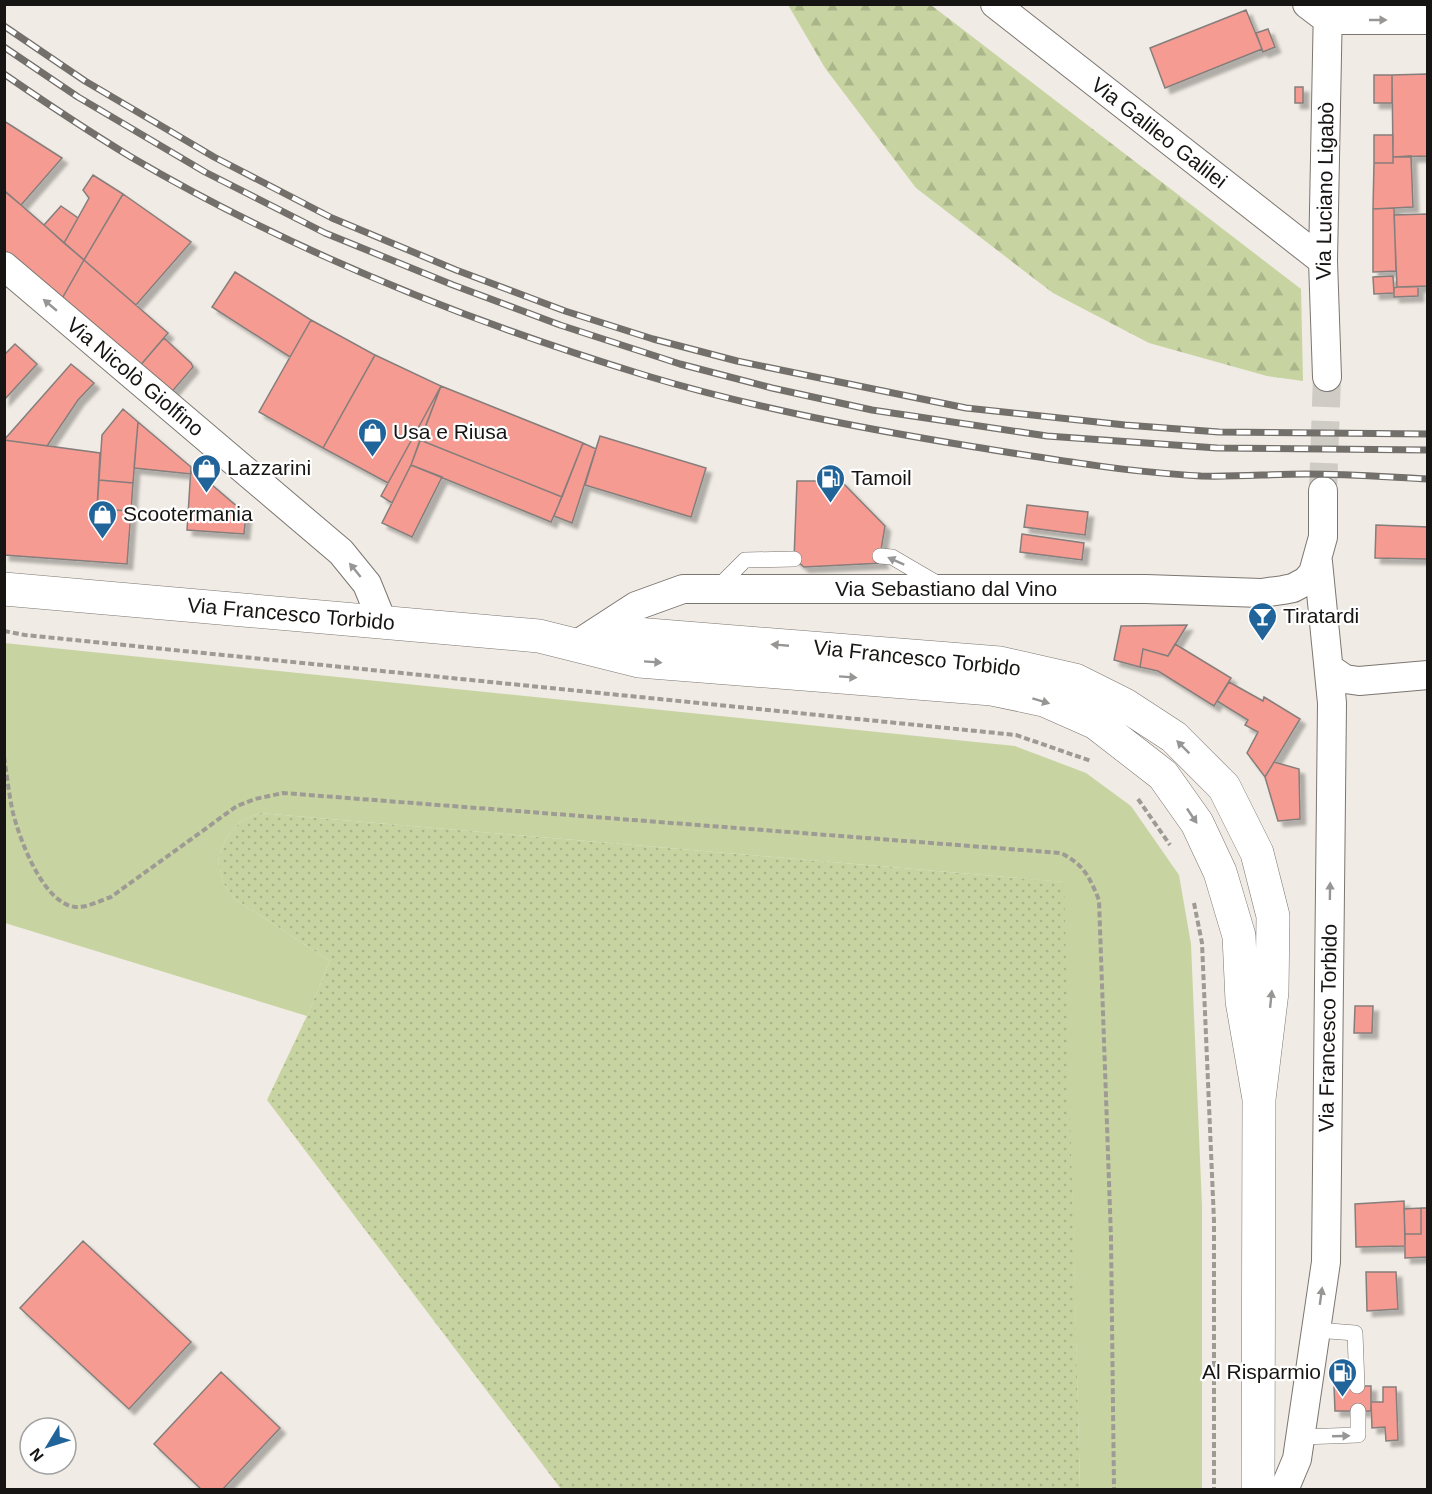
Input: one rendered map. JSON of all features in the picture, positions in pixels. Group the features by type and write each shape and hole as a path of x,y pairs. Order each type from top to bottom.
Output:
{"main road":[{"name":"Via Francesco Torbido","path":"4,590 539,636 639,661 992,688 1044,700 1096,723 1163,775 1197,823 1220,872 1239,936 1242,1001 1259,1099"},
{"name":"Via Francesco Torbido","path":"576,645 636,634 1000,663 1076,680 1125,705 1174,737 1224,787 1257,853 1273,916 1272,992 1259,1099 1258,1490"}],"street":[{"name":"Via Galileo Galilei","path":"995,4 1323,261"},
{"name":"Via Luciano Ligabò","path":"1321,10 1323,261 1327,377"},
{"path":"1321,10 1428,20"},
{"name":"Via Nicolò Giolfino","path":"4,266 341,552 367,584 382,621"},
{"path":"1318,562 1323,537 1323,491"},
{"name":"Via Sebastiano dal Vino","path":"576,645 636,606 683,589 1146,589 1261,593 1293,588 1306,581 1318,562"},
{"name":"Via Francesco Torbido","path":"1284,1490 1298,1459 1326,1262 1332,703 1318,562"},
{"path":"1329,668 1345,679 1359,681 1428,675"}],"lane":[{"path":"880,556 892,557 947,590"},
{"path":"716,589 745,560 794,559"},
{"path":"1316,1330 1355,1333 1357,1386"},
{"path":"1301,1437 1358,1435 1358,1411"}],"path":[{"path":"4,631 25,635 1016,735 1094,762"},
{"path":"4,757 13,813 28,855 45,886 61,901 75,907 111,897 237,806 255,799 283,793 1061,853 1077,861 1088,874 1099,900 1110,1226 1114,1490"},
{"path":"1137,798 1174,851"},
{"path":"1193,900 1202,943 1214,1221 1214,1490"}],"green space":[{"path":"788,5 931,5 1301,289 1303,381 1267,376 1149,343 1053,293 916,188 825,68"},
{"path":"4,643 1015,746 1086,773 1131,806 1179,875 1191,944 1202,1206 1202,1489 1080,1489 1064,882 260,813 240,822 225,840 218,860 223,883 235,899 330,961 307,1016 5,923"},
{"path":"260,813 1065,882 1080,1489 561,1489 267,1100 330,961 235,899 223,883 218,860 225,840 240,822"}],"building":[{"path":"1246,10 1262,49 1165,88 1150,48"},
{"path":"1268,29 1275,47 1263,52 1256,33"},
{"path":"1427,74 1428,156 1393,157 1392,75"},
{"path":"1374,75 1392,75 1392,103 1374,103"},
{"path":"1295,87 1303,87 1303,103 1295,103"},
{"path":"4,121 62,158 21,205 4,191"},
{"path":"1374,135 1393,135 1393,163 1374,163"},
{"path":"1411,156 1413,207 1373,209 1374,163 1393,163 1393,157"},
{"path":"93,175 123,194 84,260 64,243 89,198 83,190"},
{"path":"5,191 84,260 60,302 4,254"},
{"path":"123,194 191,242 136,305 84,260"},
{"path":"61,206 78,218 64,243 44,225"},
{"path":"1394,208 1396,271 1373,272 1373,209"},
{"path":"1428,214 1428,286 1397,287 1394,215"},
{"path":"84,260 168,333 138,368 60,302"},
{"path":"235,272 311,320 290,357 212,307"},
{"path":"1393,276 1394,293 1374,294 1373,277"},
{"path":"1418,287 1418,296 1394,297 1394,288"},
{"path":"311,320 375,355 323,448 259,412"},
{"path":"164,338 193,367 169,395 138,368"},
{"path":"15,344 37,364 4,400 4,355"},
{"path":"375,355 441,386 388,483 323,448"},
{"path":"71,364 94,383 78,400 47,446 4,440"},
{"path":"441,386 583,443 562,497 420,440"},
{"path":"441,386 411,465 392,503 381,496"},
{"path":"123,409 138,422 133,483 99,480 102,435"},
{"path":"138,422 191,467 191,474 134,468"},
{"path":"600,436 706,468 691,517 585,485"},
{"path":"4,440 100,453 97,509 131,511 127,564 4,555"},
{"path":"420,440 562,497 551,522 411,465"},
{"path":"583,443 596,449 572,523 554,516"},
{"path":"411,465 442,477 412,537 382,523"},
{"name":"Lazzarini","path":"191,467 246,514 244,534 187,530"},
{"path":"99,480 133,483 131,511 97,509"},
{"name":"Tamoil","path":"797,481 841,481 885,526 880,556 883,563 804,567 794,559"},
{"path":"1027,505 1088,512 1085,535 1024,527"},
{"path":"1376,525 1428,527 1428,559 1375,558"},
{"path":"1022,534 1084,543 1082,560 1020,552"},
{"path":"1187,625 1168,656 1143,649 1140,667 1114,660 1121,626"},
{"path":"1175,644 1231,678 1214,706 1158,671 1140,667 1143,649 1168,656"},
{"path":"1229,682 1263,701 1264,697 1300,719 1265,777 1247,753 1258,732 1245,725 1248,720 1217,701"},
{"path":"1274,762 1299,769 1300,819 1278,821 1265,777"},
{"path":"1355,1006 1373,1006 1372,1033 1354,1033"},
{"path":"1404,1201 1405,1246 1356,1247 1355,1204"},
{"path":"1421,1208 1428,1208 1428,1257 1405,1258 1405,1234 1421,1234"},
{"path":"1421,1208 1421,1234 1405,1234 1404,1209"},
{"path":"83,1241 191,1342 129,1409 20,1308"},
{"path":"1366,1272 1396,1272 1398,1309 1367,1311"},
{"path":"221,1372 280,1428 222,1490 202,1490 154,1444"},
{"path":"1334,1386 1371,1386 1371,1411 1335,1411"},
{"path":"1383,1387 1396,1387 1398,1440 1386,1441 1385,1427 1372,1428 1371,1402 1383,1402"}],"tunnel":[{"path":"1323,491 1327,377"}],"railway":[{"path":"4,26 85,81 214,157 332,218 456,270 565,311 653,339 737,361 966,408 1125,425 1219,432 1428,434"},
{"path":"4,47 78,97 205,172 325,233 560,325 680,364 772,388 872,410 1047,436 1217,448 1428,450"},
{"path":"4,74 131,157 192,191 317,253 446,307 644,375 805,416 887,432 1114,468 1201,476 1322,474 1428,479"}],"place":[{"name":"Usa e Riusa","path":"372,458"},
{"name":"Lazzarini","path":"206,494"},
{"name":"Tamoil","path":"830,504"},
{"name":"Scootermania","path":"102,540"},
{"name":"Tiratardi","path":"1262,642"},
{"name":"Al Risparmio","path":"1342,1398"}]}
